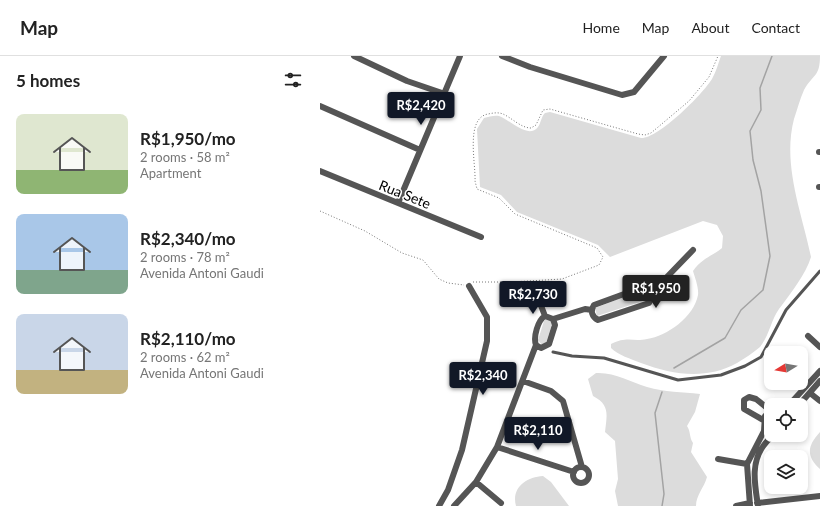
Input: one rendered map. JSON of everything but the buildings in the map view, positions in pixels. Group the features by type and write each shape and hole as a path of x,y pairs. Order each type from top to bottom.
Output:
{"street":[{"path":"354,56 407,81 445,94"},
{"path":"398,203 460,56"},
{"path":"502,56 619,95 626,95 634,92 664,56"},
{"path":"320,106 420,150"},
{"name":"Rua Sete","path":"320,171 481,237"},
{"path":"649,287 653,295 649,303 598,320 593,316 592,310 594,305 646,286 649,287 665,279 692,250"},
{"path":"439,506 448,490 462,450 487,341 487,317 469,286"},
{"path":"535,290 545,316"},
{"path":"545,316 554,319 585,309 592,310"},
{"path":"454,506 476,482 497,447 536,345 535,339 541,320 545,316"},
{"path":"536,345 544,348 549,344 555,325 554,319"},
{"path":"808,336 820,347"},
{"path":"808,386 820,371"},
{"path":"523,381 551,391 563,401 582,467 588,472 589,477 585,482 577,482 574,478 574,472 577,468 582,467"},
{"path":"805,398 820,381"},
{"path":"796,398 804,390"},
{"path":"810,393 820,401"},
{"path":"736,506 750,505 747,464 764,431 763,420 744,409 744,400 749,397 756,399 764,405"},
{"path":"767,442 760,450 754,474 758,505 820,496"},
{"path":"497,447 574,472"},
{"path":"718,459 747,464"},
{"path":"476,482 501,503"}],"lane":[{"path":"553,352 572,356 604,358 678,380 721,375 745,366 761,357 786,310 820,271"}],"path":[{"path":"320,211 365,231 402,253 423,260 439,279 448,283 469,286 474,282 517,282 562,279 596,267 603,260 601,253 597,248 515,214 499,198 477,189 475,181 474,128 480,117 482,115 496,112 511,118 525,127 531,128 536,125 543,110 550,109 638,134 648,134 666,121 700,89 709,77 718,56"}],"shaded area":[{"path":"721,56 820,56 819,68 804,90 794,119 790,154 795,189 811,257 802,277 776,313 766,338 760,347 737,363 713,372 701,374 677,373 653,367 625,357 611,348 611,344 621,340 642,340 655,337 671,330 685,318 691,311 698,295 693,271 703,260 722,248 723,236 717,225 703,221 610,257 598,245 517,212 501,195 480,187 477,129 484,118 499,116 518,128 529,131 534,130 540,124 545,113 550,112 641,138 649,136 679,115 699,95 712,79"},
{"path":"646,289 649,299 597,316 595,308"},
{"path":"546,319 551,321 552,324 546,343 542,345 538,340"},
{"path":"596,373 610,374 654,389 700,394 695,412 687,426 693,443 691,452 707,477 697,498 696,506 618,506 615,491 618,479 615,441 605,432 607,415 605,407 593,396 588,379"},
{"path":"820,432 820,469 812,460 810,451 813,442"},
{"path":"543,476 551,482 569,506 516,506 516,494 521,485 526,481"}],"waterway":[{"path":"674,368 725,338 741,310 763,290 770,256 761,191 753,160 750,131 761,110 760,88 772,56"},
{"path":"662,392 655,413 664,494 662,506"}]}
